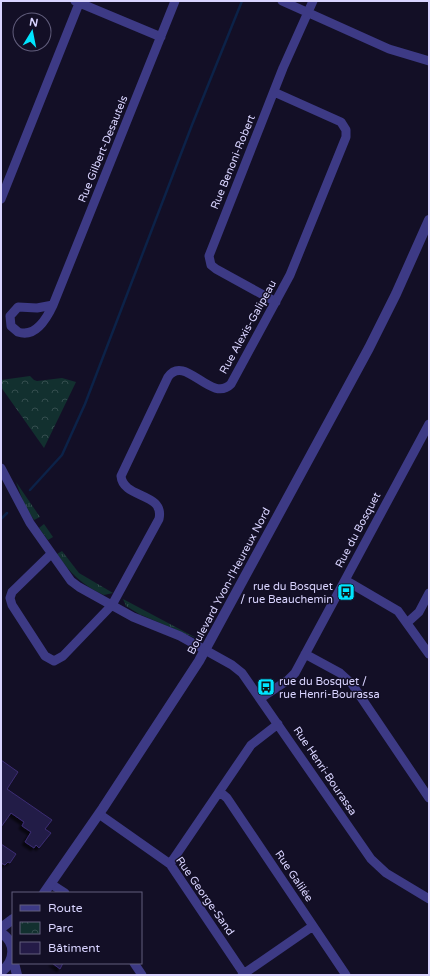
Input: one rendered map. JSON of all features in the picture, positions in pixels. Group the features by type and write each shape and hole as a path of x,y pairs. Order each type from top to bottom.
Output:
{"street":[{"name":"Rue Gilbert-Desautels","path":"53,305 37,308 18,307 11,314 10,324 18,332 29,332 43,322 53,305 175,1"},
{"path":"282,1 389,49 429,61"},
{"name":"Rue Benoni-Robert","path":"276,302 216,269 211,265 209,256 274,92 313,1"},
{"path":"1,198 78,2 160,37"},
{"name":"Rue Alexis-Galipeau","path":"112,605 160,517 156,503 126,486 121,476 168,377 174,371 181,371 216,388 227,387 232,382 290,275 346,132 341,122 274,92"},
{"name":"Boulevard Yvon-l'Heureux Nord","path":"45,892 177,698 206,650 369,348 396,294 429,220"},
{"name":"Rue du Bosquet","path":"261,698 290,678 305,654 429,424"},
{"name":"Rue Henri-Bourassa","path":"1,468 25,516 64,573 75,584 112,605 140,620 172,633 206,650 242,672 370,859 386,873 429,899"},
{"path":"51,554 14,590 10,598 12,605 46,658 52,660 60,659 112,605"},
{"path":"345,580 395,608 408,622 429,654"},
{"path":"408,622 419,612 429,593"},
{"path":"305,654 340,673 352,684 429,798"},
{"path":"170,864 251,745 278,724"},
{"name":"Rue Galilée","path":"220,792 227,798 346,975"},
{"name":"Rue George-Sand","path":"99,814 170,864 243,974"},
{"path":"51,884 63,892"},
{"path":"1,928 12,920"},
{"path":"243,974 313,926"},
{"path":"1,933 10,941 12,950"},
{"path":"1,972 10,962 12,957"},
{"path":"15,964 17,975"},
{"path":"135,964 142,975"}],"green space":[{"path":"30,376 37,381 62,378 76,382 44,448 1,387 1,380"},
{"path":"16,482 40,517 34,520 25,506"},
{"path":"44,524 53,537 48,540 39,528"},
{"path":"62,551 79,573 113,593 104,595 83,583 72,573 57,554"},
{"path":"123,599 200,640 139,614 126,606"}],"building":[{"path":"1,760 18,772 7,789 52,820 45,829 51,833 39,848 36,845 34,848 25,842 31,832 22,826 24,822 11,813 1,827"},
{"path":"1,844 16,854 10,863 8,862 5,865 1,863"},
{"path":"53,964 62,964 60,969"}],"waterway":[{"path":"30,490 62,455 85,404 192,125 242,1"},
{"path":"1,519 7,513"}],"place":[{"name":"rue du Bosquet / rue Beauchemin","path":"346,592"},
{"name":"rue du Bosquet / rue Henri-Bourassa","path":"266,687"}]}
